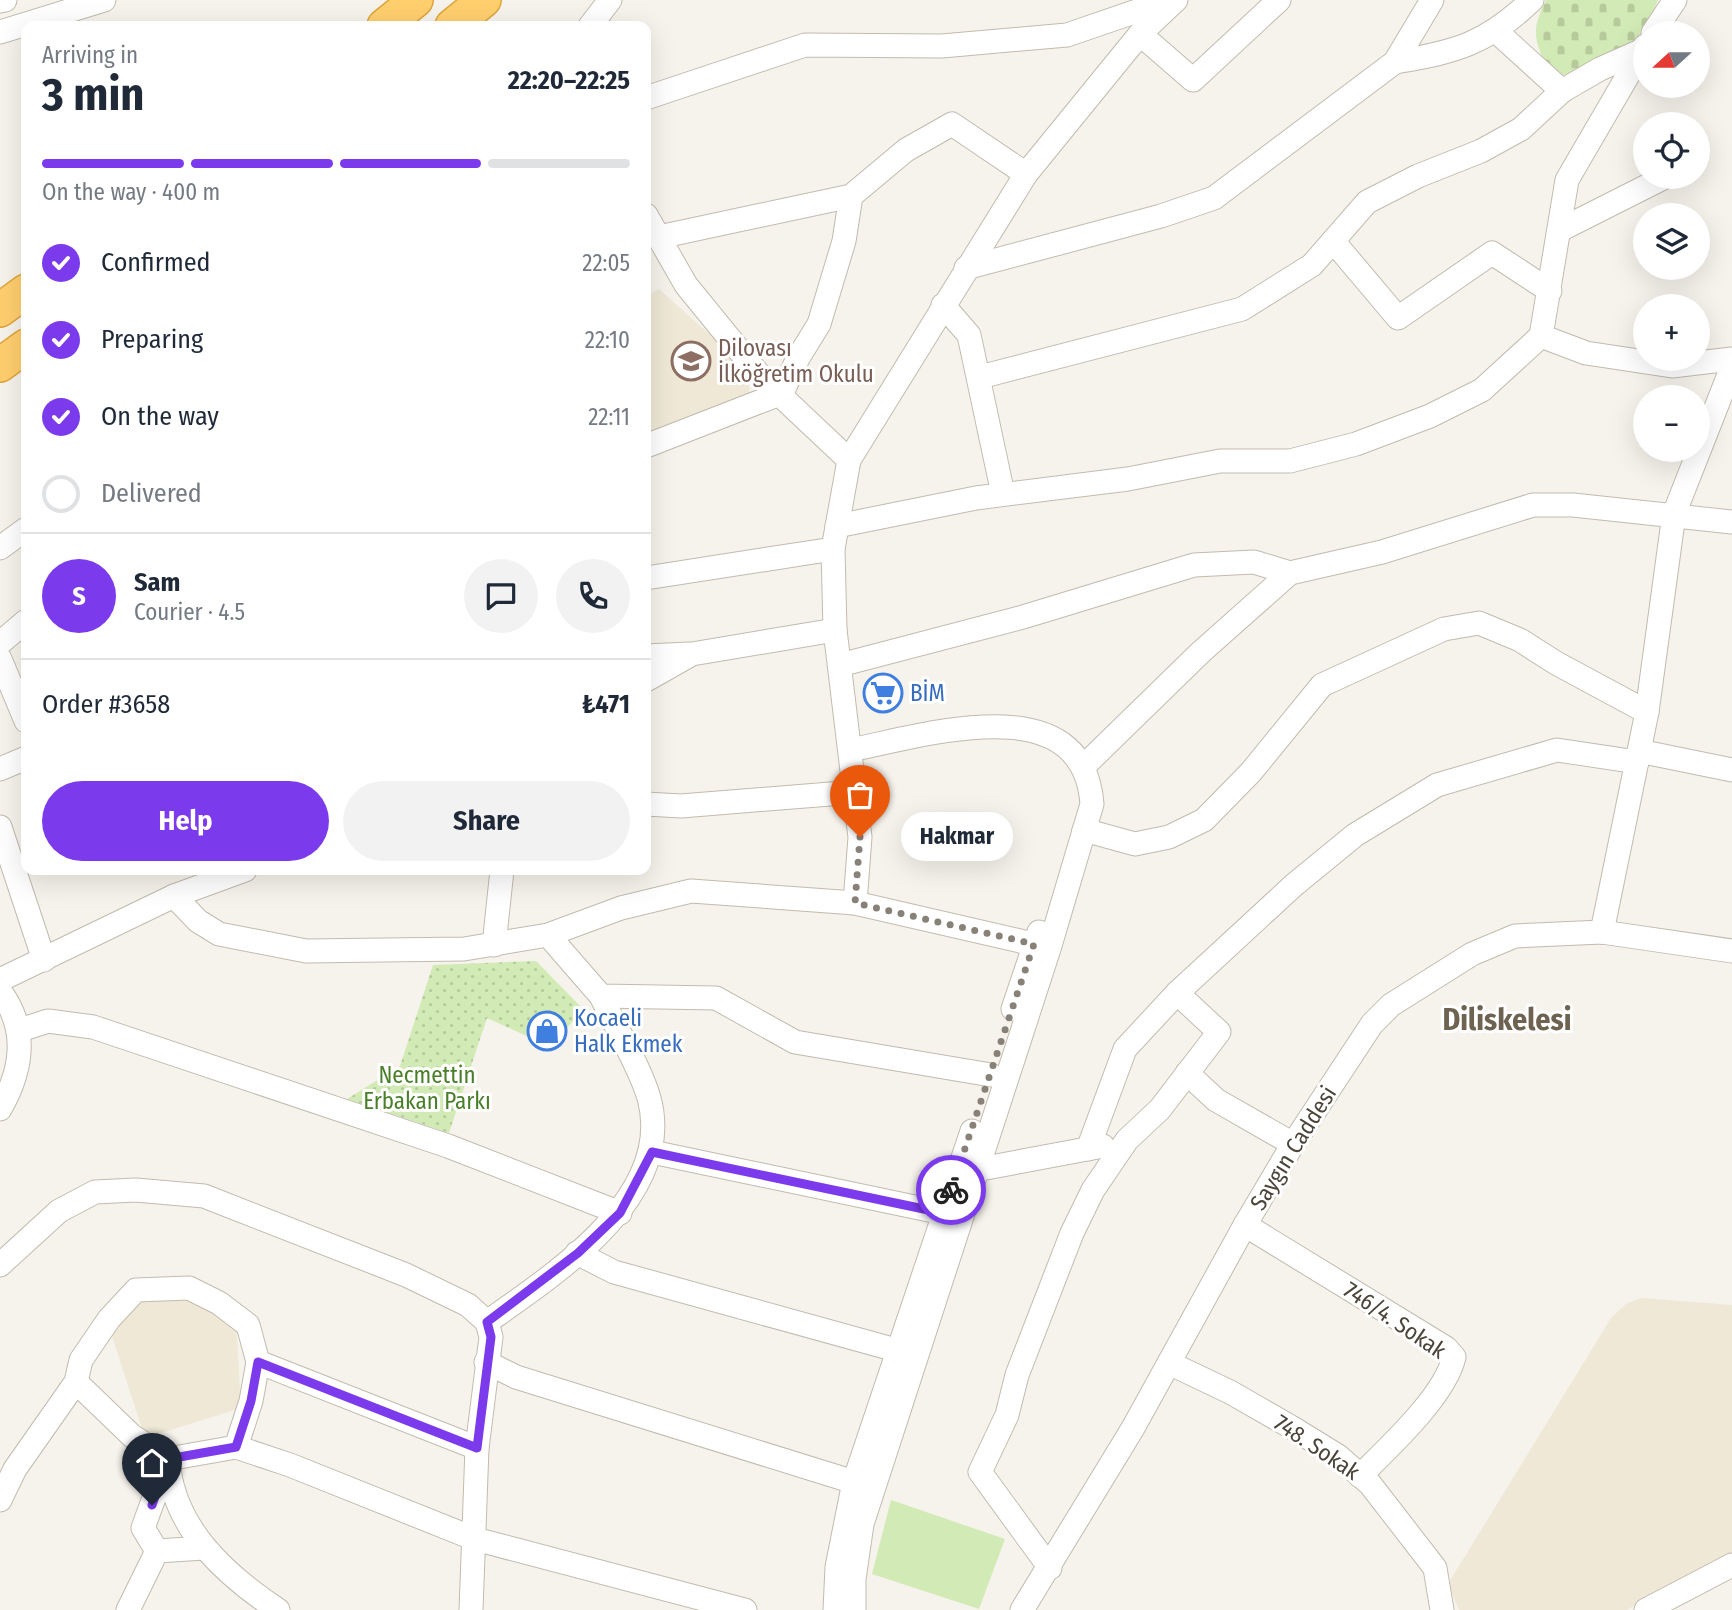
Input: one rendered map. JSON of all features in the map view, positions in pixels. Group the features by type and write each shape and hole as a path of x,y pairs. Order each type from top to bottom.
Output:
{"highway":[{"path":"390,21 416,0"},
{"path":"458,21 484,0"},
{"path":"0,310 21,295"},
{"path":"0,365 21,350"}],"street":[{"path":"36,21 104,0"},
{"path":"594,21 611,0"},
{"path":"651,96 805,45 942,46 1067,35 1169,0"},
{"path":"855,903 860,837 835,630 833,549 849,460 1026,174 1140,34 1176,0"},
{"path":"1140,34 1193,80 1279,0"},
{"path":"966,268 1161,216 1214,198 1395,62 1432,0"},
{"path":"1395,62 1450,53 1497,32 1532,0"},
{"path":"1661,21 1675,0"},
{"path":"0,32 21,26"},
{"path":"1497,32 1562,91"},
{"path":"980,377 1242,309 1312,265 1367,202 1521,129 1562,91 1633,51"},
{"path":"837,527 1003,494 1128,479 1220,461 1290,461 1356,444 1430,416 1482,390 1541,336 1567,180 1633,67"},
{"path":"659,237 851,196 906,150 952,124 1026,174"},
{"path":"1560,230 1641,189"},
{"path":"651,444 782,393 798,358 819,324 844,241 851,196"},
{"path":"651,223 686,285 761,377 782,393 849,460"},
{"path":"1333,241 1398,318 1492,253 1550,291"},
{"path":"943,305 969,335 1003,494"},
{"path":"1541,336 1586,353 1672,366 1732,359"},
{"path":"1602,932 1647,712 1674,514 1732,367"},
{"path":"1083,767 1201,652 1290,573 1382,552 1533,505 1573,505 1732,522"},
{"path":"0,548 21,533"},
{"path":"651,577 833,549"},
{"path":"839,665 1023,617 1194,565 1254,562 1290,573"},
{"path":"1084,830 1135,844 1169,837 1204,820 1251,772 1322,685 1444,629 1479,623 1520,640 1556,663 1647,712"},
{"path":"0,643 21,625"},
{"path":"651,656 692,654 835,630"},
{"path":"651,677 692,654"},
{"path":"0,659 21,709"},
{"path":"850,750 972,726 1005,725 1042,733 1072,751 1083,767 1090,785 1092,804 1078,855 862,1524 853,1579 855,1610"},
{"path":"1088,1149 1125,1049 1177,993 1294,885 1355,835 1437,785 1557,750 1638,757 1732,770"},
{"path":"0,769 21,760"},
{"path":"651,804 681,806 855,792"},
{"path":"0,827 44,960"},
{"path":"835,1610 837,1567 853,1482 1034,944 1054,896 1078,855"},
{"path":"0,980 174,896 231,875"},
{"path":"494,944 501,875"},
{"path":"174,896 198,921 219,934 306,951 464,950 548,935 621,908 691,891 855,903 1034,944"},
{"name":"Saygın Caddesi","path":"1022,1610 1169,1363 1293,1144 1372,1024 1391,1005 1422,982 1472,954 1515,936 1602,932 1732,951"},
{"path":"487,1322 578,1253 620,1213 652,1152 649,1099 601,996 548,935"},
{"path":"0,991 13,1008 20,1030 16,1072 0,1109"},
{"path":"1050,1567 980,1472 1007,1415 1017,1374 1072,1233 1093,1190 1127,1140 1160,1109 1219,1032 1177,993"},
{"path":"601,996 716,998 795,1042 991,1075"},
{"path":"20,1030 48,1021 93,1027 448,1146 620,1213"},
{"path":"1187,1073 1216,1100 1293,1144"},
{"path":"975,1170 1127,1140"},
{"path":"652,1152 943,1213"},
{"path":"0,1265 59,1211 95,1192 136,1190 204,1196 406,1275 468,1305 487,1322 491,1337 477,1448 471,1610"},
{"name":"746/4. Sokak","path":"1245,1225 1446,1348 1454,1357 1451,1367 1419,1416 1360,1476"},
{"path":"578,1253 614,1272 896,1350"},
{"path":"0,1500 15,1469 76,1382 81,1360 109,1319 136,1290 189,1288 219,1303 248,1325 258,1362 251,1401 236,1447"},
{"path":"258,1362 477,1448"},
{"path":"486,1362 516,1377 853,1482"},
{"name":"748. Sokak","path":"1169,1363 1291,1427 1338,1456 1360,1476 1435,1568 1442,1610"},
{"path":"76,1382 132,1436 168,1459 236,1447 290,1465 475,1539 745,1610"},
{"path":"168,1459 169,1482 181,1512 204,1548 242,1586 278,1610"},
{"path":"157,1552 143,1528 168,1459"},
{"path":"157,1552 204,1548"},
{"path":"128,1610 157,1552"},
{"path":"1646,1610 1732,1565"}],"shaded area":[{"name":"Dilovası İlköğretim Okulu","path":"659,289 726,349 747,373 750,396 651,433 651,293"},
{"path":"178,1292 236,1320 241,1408 145,1438 109,1327 142,1295"},
{"path":"1641,1298 1732,1305 1732,1555 1626,1610 1459,1610 1448,1584 1611,1318 1626,1304"}],"green space":[{"path":"1546,0 1658,0 1649,21 1633,21 1633,43 1630,47 1588,68 1565,75 1547,68 1537,42 1538,19"},
{"name":"Necmettin Erbakan Parkı","path":"536,961 583,1009 551,1047 487,1018 449,1133 347,1099 400,1066 433,965"},
{"path":"891,1500 1005,1539 979,1609 872,1574"}],"way so far":[{"path":"860,837 855,903 1034,944 951,1190"}],"place":[{"name":"Dilovası İlköğretim Okulu","path":"691,361"},
{"name":"BİM","path":"883,693"},
{"name":"Hakmar","path":"860,837"},
{"name":"Kocaeli Halk Ekmek","path":"547,1031"}],"district":[{"name":"Diliskelesi","path":"1507,1020"}],"route":[{"path":"152,1505 168,1459 236,1447 251,1401 258,1362 477,1448 491,1337 487,1322 578,1253 620,1213 652,1152 943,1213 951,1190"}]}
